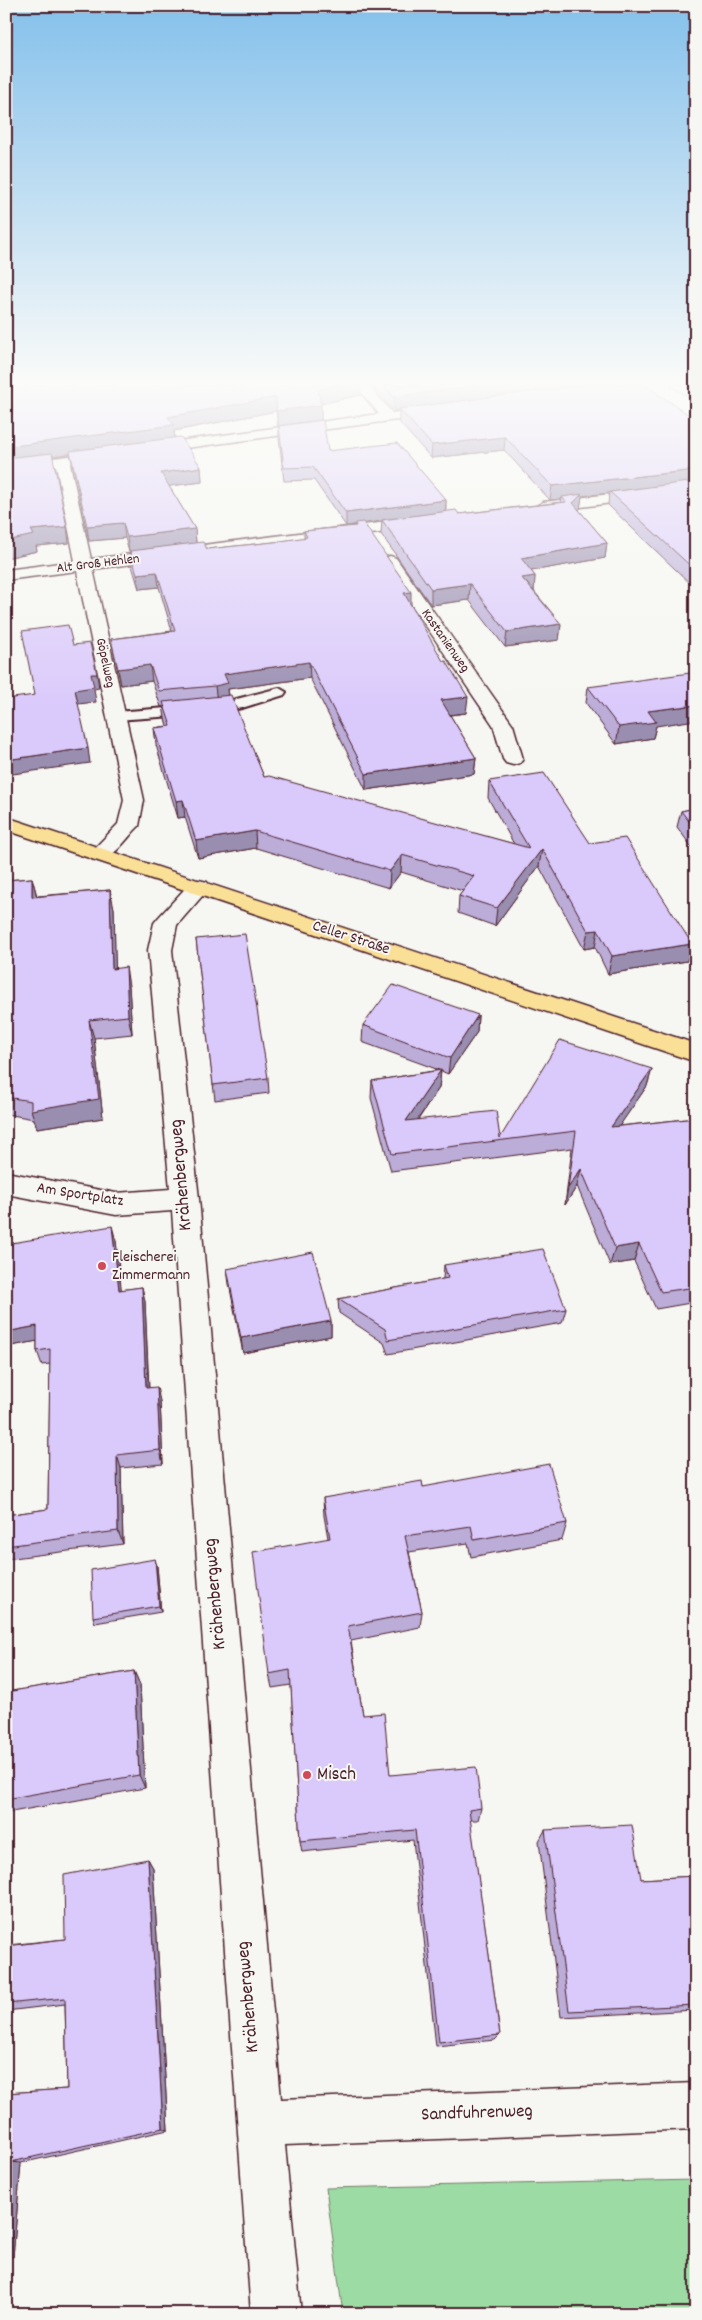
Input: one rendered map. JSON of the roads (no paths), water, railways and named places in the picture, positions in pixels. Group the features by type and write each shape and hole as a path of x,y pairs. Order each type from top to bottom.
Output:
{"main road":[{"name":"Celler Straße","path":"6,823 696,1053"}],"street":[{"name":"Göpelweg","path":"69,493 134,800 128,826 100,854"},
{"path":"532,508 653,493"},
{"name":"Alt Groß Hehlen","path":"6,575 435,521"},
{"name":"Kastanienweg","path":"368,529 503,725 512,758"},
{"name":"Krähenbergweg","path":"199,887 166,923 160,950 184,1199 276,2314"},
{"name":"Am Sportplatz","path":"6,1183 116,1204 184,1199"},
{"name":"Sandfuhrenweg","path":"259,2123 696,2106"}],"lane":[{"path":"116,716 212,709 249,702 269,693 279,692"}],"place":[{"name":"Fleischerei Zimmermann","path":"102,1266"},
{"name":"Misch","path":"307,1775"}]}
